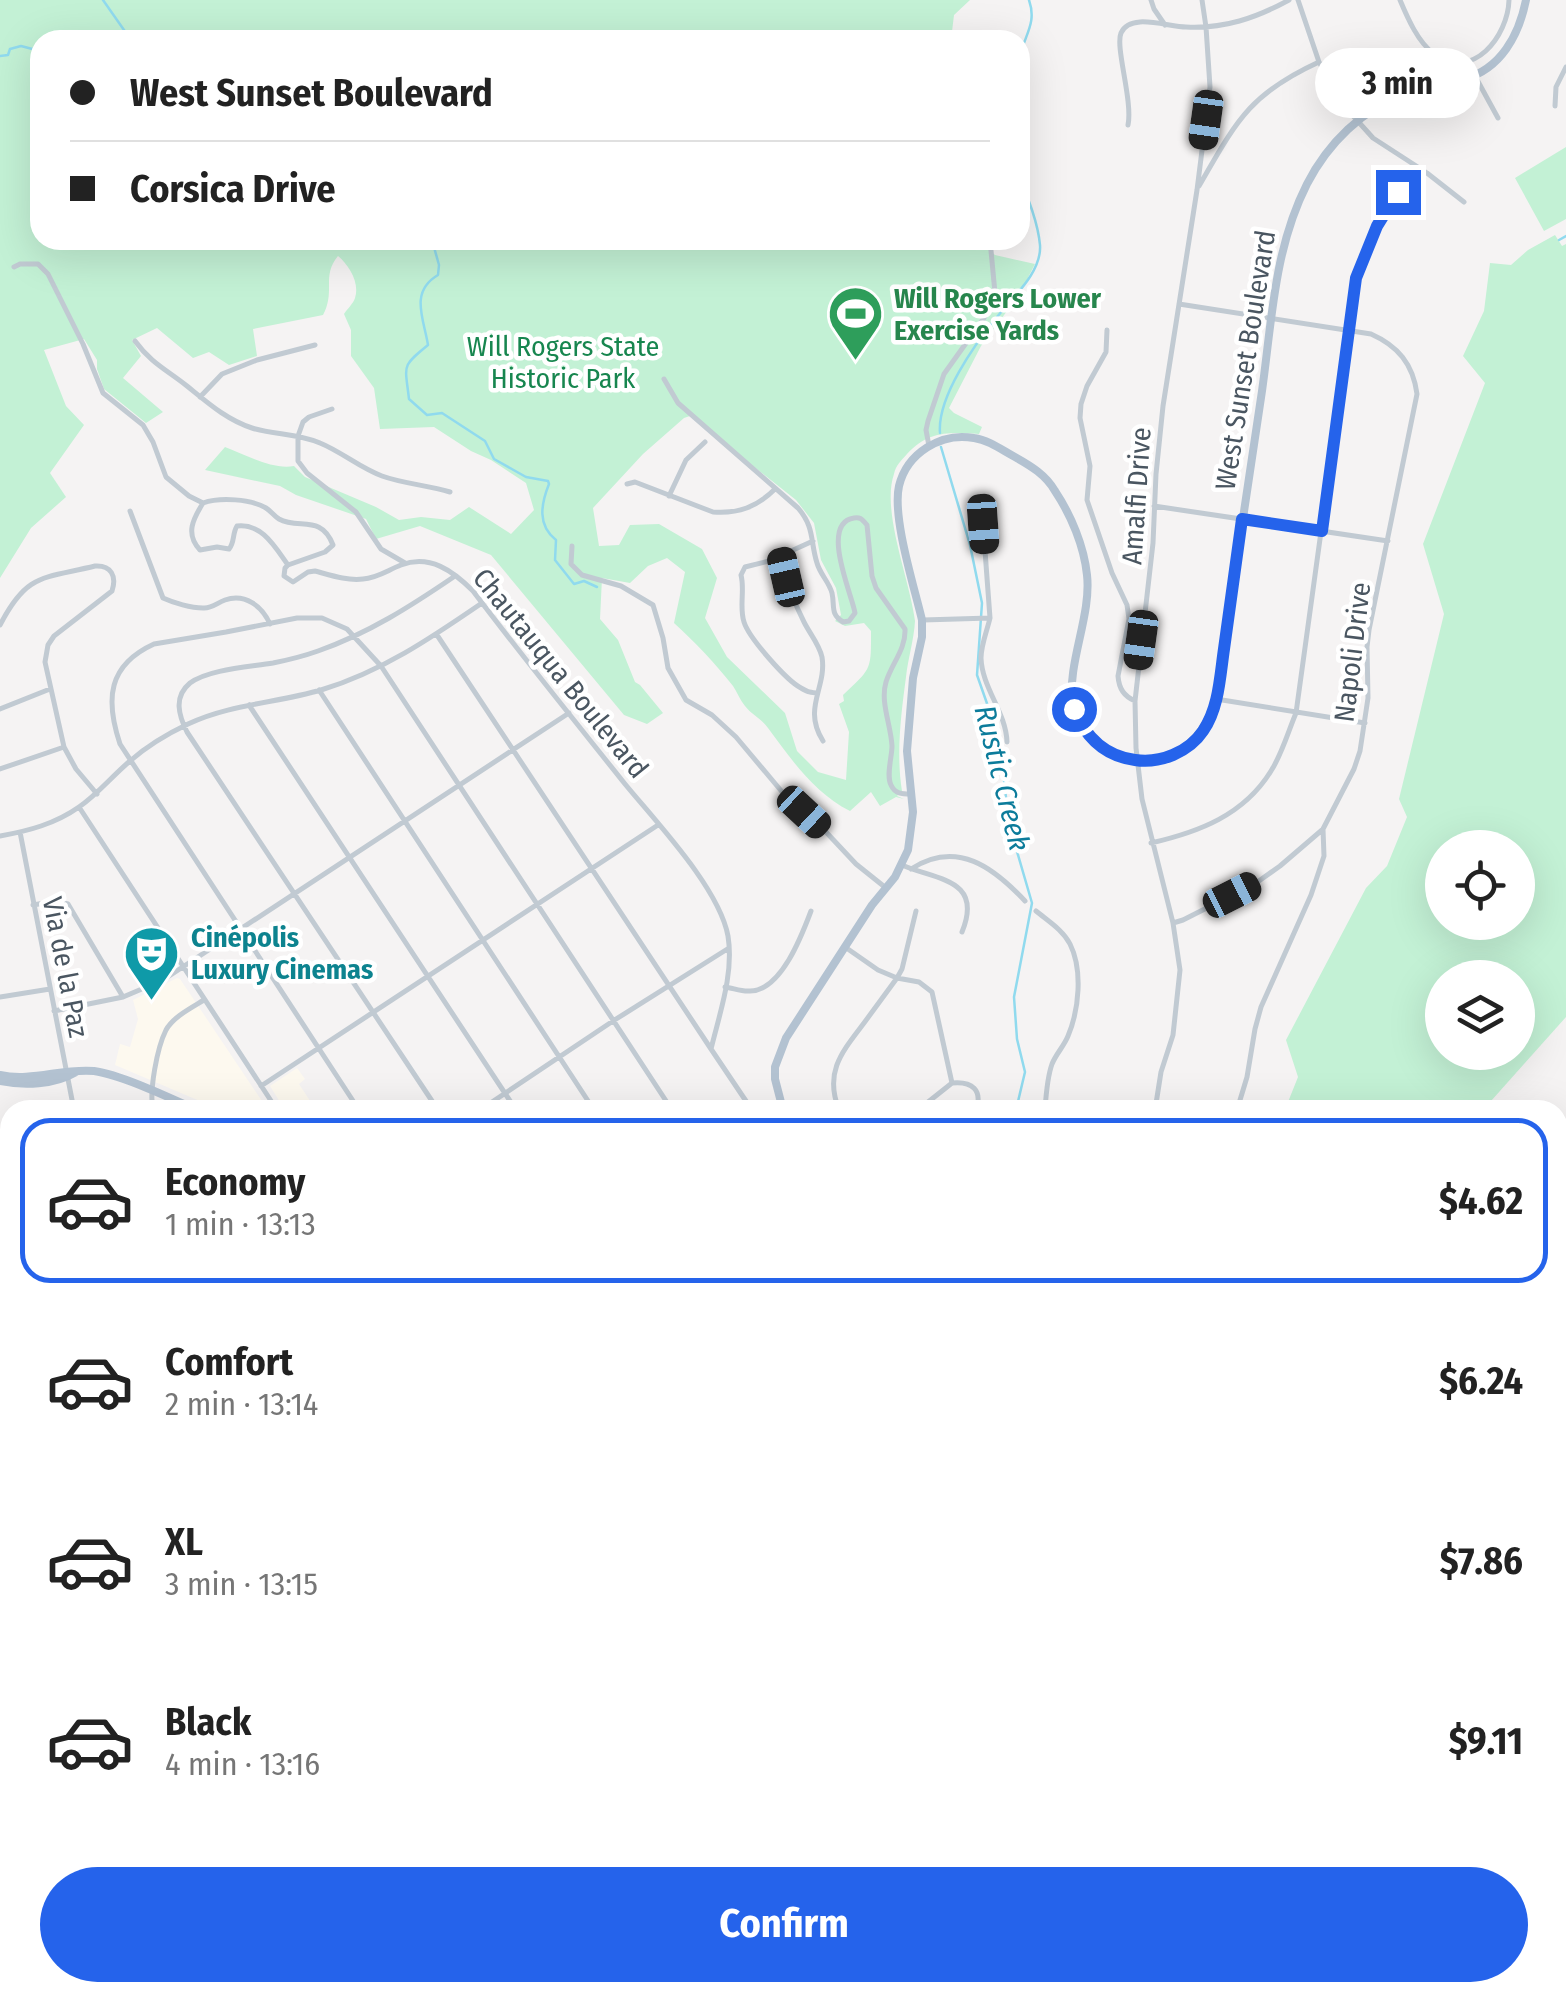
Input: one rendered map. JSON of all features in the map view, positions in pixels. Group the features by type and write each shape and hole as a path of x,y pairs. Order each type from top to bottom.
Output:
{"main road":[{"name":"West Sunset Boulevard","path":"1137,761 1163,758 1188,746 1204,731 1216,698 1270,317 1284,243 1297,206 1320,162 1357,121 1402,94 1478,74 1494,63 1516,35 1526,0"},
{"path":"780,1100 774,1079 786,1038 886,888 907,867 913,812 907,751 922,620 897,504 904,472 928,446 952,438 980,439 1028,464 1054,488 1081,546 1087,576 1086,613 1071,681 1074,709 1095,742 1137,761"},
{"path":"0,1078 102,1073 173,1100"}],"street":[{"path":"1151,0 1165,24"},
{"name":"Amalfi Drive","path":"1157,1100 1173,1034 1180,970 1173,923 1142,799 1135,701 1149,586 1163,406 1210,87 1202,0"},
{"path":"1128,125 1130,114 1119,40 1125,27 1135,22 1206,28 1260,16 1290,0"},
{"path":"1298,0 1318,62 1357,121 1373,138 1464,202"},
{"path":"1400,0 1431,52 1443,60 1455,61 1479,56 1499,37 1508,14 1508,0"},
{"path":"1479,56 1494,63"},
{"path":"1479,56 1478,74 1498,118"},
{"path":"1197,190 1252,103 1279,82 1318,62"},
{"path":"1554,106 1556,87 1566,66"},
{"path":"1201,153 1216,157"},
{"path":"1151,843 1199,830 1222,819 1253,794 1272,770 1296,712 1356,278 1389,204 1422,170"},
{"path":"928,446 926,430 944,374 984,318 995,294 991,250"},
{"path":"14,266 38,264 48,274 104,392 142,425 166,477 203,502 225,500 261,506 281,520 319,527 332,539 333,544 325,552 288,565"},
{"name":"Napoli Drive","path":"1178,304 1371,334 1394,346 1416,381 1417,404 1369,630 1368,698 1354,769 1323,830 1324,856 1261,1007 1240,1100"},
{"path":"1107,330 1106,352 1087,386 1080,418 1090,466 1088,500 1127,605 1129,619 1119,684 1126,697 1135,701"},
{"path":"136,341 164,372 218,412 248,427 322,443 383,476 450,492"},
{"path":"200,397 222,374 315,345"},
{"path":"664,379 678,403 808,520 819,569 832,593 835,618 843,622 856,614 840,560 841,530 846,521 854,518 867,524 876,588 905,629 884,696 892,734 888,782 893,790 911,794"},
{"path":"332,409 303,422 296,453 302,468 356,512 382,549 405,563"},
{"path":"669,496 686,460 705,442"},
{"path":"627,484 635,482 725,513 753,506 775,489"},
{"path":"203,502 191,528 200,550 229,549 237,526 250,526 268,538 288,565"},
{"path":"1154,506 1388,540"},
{"path":"130,511 164,598 205,609 237,597 266,615 270,624"},
{"path":"983,524 981,654 983,672 1003,718 1007,742"},
{"path":"814,541 742,569 742,618 750,634 792,682 816,693"},
{"path":"572,546 571,564 582,575 620,586 652,605 668,668 686,700 712,715 736,737 783,793 886,888"},
{"path":"780,556 790,592 821,652 814,719 823,741"},
{"path":"288,565 284,576 292,582 314,571 360,580 374,578 405,563"},
{"name":"Chautauqua Boulevard","path":"405,563 436,563 456,575 482,603 718,906 729,948 729,972 711,1049"},
{"path":"0,625 16,597 32,582 103,565 114,577 112,591 48,645 45,662 64,747 96,794"},
{"path":"431,1100 184,726 178,704 193,681 316,652 356,636 406,610 456,575"},
{"path":"0,836 50,823 79,808 130,762 184,726 221,711 319,690 381,666 482,603"},
{"path":"353,1100 130,762 114,727 112,705 117,675 138,651 154,644 297,618 336,622 356,636 381,666 665,1100"},
{"path":"922,620 984,618"},
{"path":"436,634 745,1100"},
{"path":"0,709 50,689"},
{"path":"319,690 587,1100"},
{"path":"1216,698 1365,723"},
{"path":"249,705 510,1100"},
{"path":"54,1010 123,997 153,986 568,713"},
{"path":"0,770 64,747"},
{"path":"79,808 270,1100"},
{"path":"261,1086 658,825"},
{"path":"1173,923 1256,883 1323,830"},
{"name":"Via de la Paz","path":"20,832 73,1100"},
{"path":"907,867 944,858 979,861 1026,901"},
{"path":"907,867 944,877 956,885 966,906 962,932"},
{"path":"33,905 56,901 68,904 123,997"},
{"path":"725,987 750,992 773,979 792,958 811,911"},
{"path":"836,1100 834,1074 842,1051 902,969 916,911"},
{"path":"1036,911 1070,944 1077,972 1077,1001 1068,1036 1052,1064 1046,1100"},
{"path":"496,1100 729,948"},
{"path":"844,948 878,970 919,982 932,992 952,1083"},
{"path":"0,997 50,989"},
{"path":"152,1100 158,1057 170,1025 204,1000"},
{"path":"931,1100 952,1083 965,1082 976,1089 978,1100"}],"shaded area":[{"path":"180,979 261,1100 197,1100 115,1065 120,1044 130,1047 138,1019 133,1000"},
{"path":"297,1068 305,1079 299,1084 309,1100 279,1100 270,1086"}],"green space":[{"name":"Will Rogers State Historic Park","path":"0,0 970,0 954,15 952,30 30,30 30,250 989,250 995,255 1035,264 1019,295 981,346 949,408 982,427 979,434 931,437 915,446 894,474 891,507 915,621 900,734 902,791 897,796 904,799 896,797 880,806 871,792 850,811 814,785 766,725 745,706 719,669 674,623 685,572 667,558 648,566 630,583 602,578 600,619 618,640 635,682 663,713 647,724 624,715 491,555 420,526 376,539 366,519 280,486 205,470 225,447 268,464 294,466 305,477 399,520 450,520 469,507 511,534 534,510 526,483 434,427 380,429 374,388 351,356 351,330 344,314 354,300 356,286 350,269 338,256 330,271 323,315 253,329 257,356 229,365 209,352 193,358 157,328 132,340 141,356 123,378 163,412 146,423 104,389 97,360 84,339 44,350 66,406 84,425 50,473 66,497 31,528 0,578","holes":["690,416 796,500 814,523 821,560 836,588 841,615 835,621 845,626 864,623 871,631 868,668 839,704 849,732 846,780 818,772 797,751 785,713 727,657 705,618 717,578 702,549 659,524 630,525 619,545 599,546 593,508 643,454"]},
{"path":"1566,147 1566,219 1544,231 1515,178"},
{"path":"1555,235 1562,246 1566,244 1566,1017 1535,1052 1535,960 1425,960 1425,1070 1519,1070 1492,1100 1289,1100 1298,1077 1286,1040 1366,888 1387,866 1407,817 1399,799 1444,614 1423,544 1485,383 1463,356 1484,311 1490,263 1511,265"}],"waterway":[{"path":"103,0 124,30"},
{"name":"Rustic Creek","path":"1028,30 1029,0"},
{"path":"0,56 21,46 30,48"},
{"name":"Rustic Creek","path":"940,433 945,403 959,372 1036,265 1040,245 1030,206"},
{"path":"1559,240 1566,236"},
{"path":"435,250 438,275 429,282 421,298 428,345 407,367 409,399 427,415 442,413 485,441 494,459 526,477 548,481 542,514 546,528 556,540 555,560 574,584 584,581 597,587"},
{"name":"Rustic Creek","path":"941,447 970,545 982,603 977,675 990,712 1009,824 1032,903 1014,997 1017,1039 1025,1072 1018,1100"}],"place":[{"name":"Will Rogers Lower Exercise Yards","path":"855,363"},
{"name":"Cinépolis Luxury Cinemas","path":"152,1002"}],"route":[{"path":"1074,709 1080,724 1100,747 1137,761 1167,757 1188,746 1204,731 1216,698 1242,519 1322,531 1356,278 1377,226 1398,192"}]}
